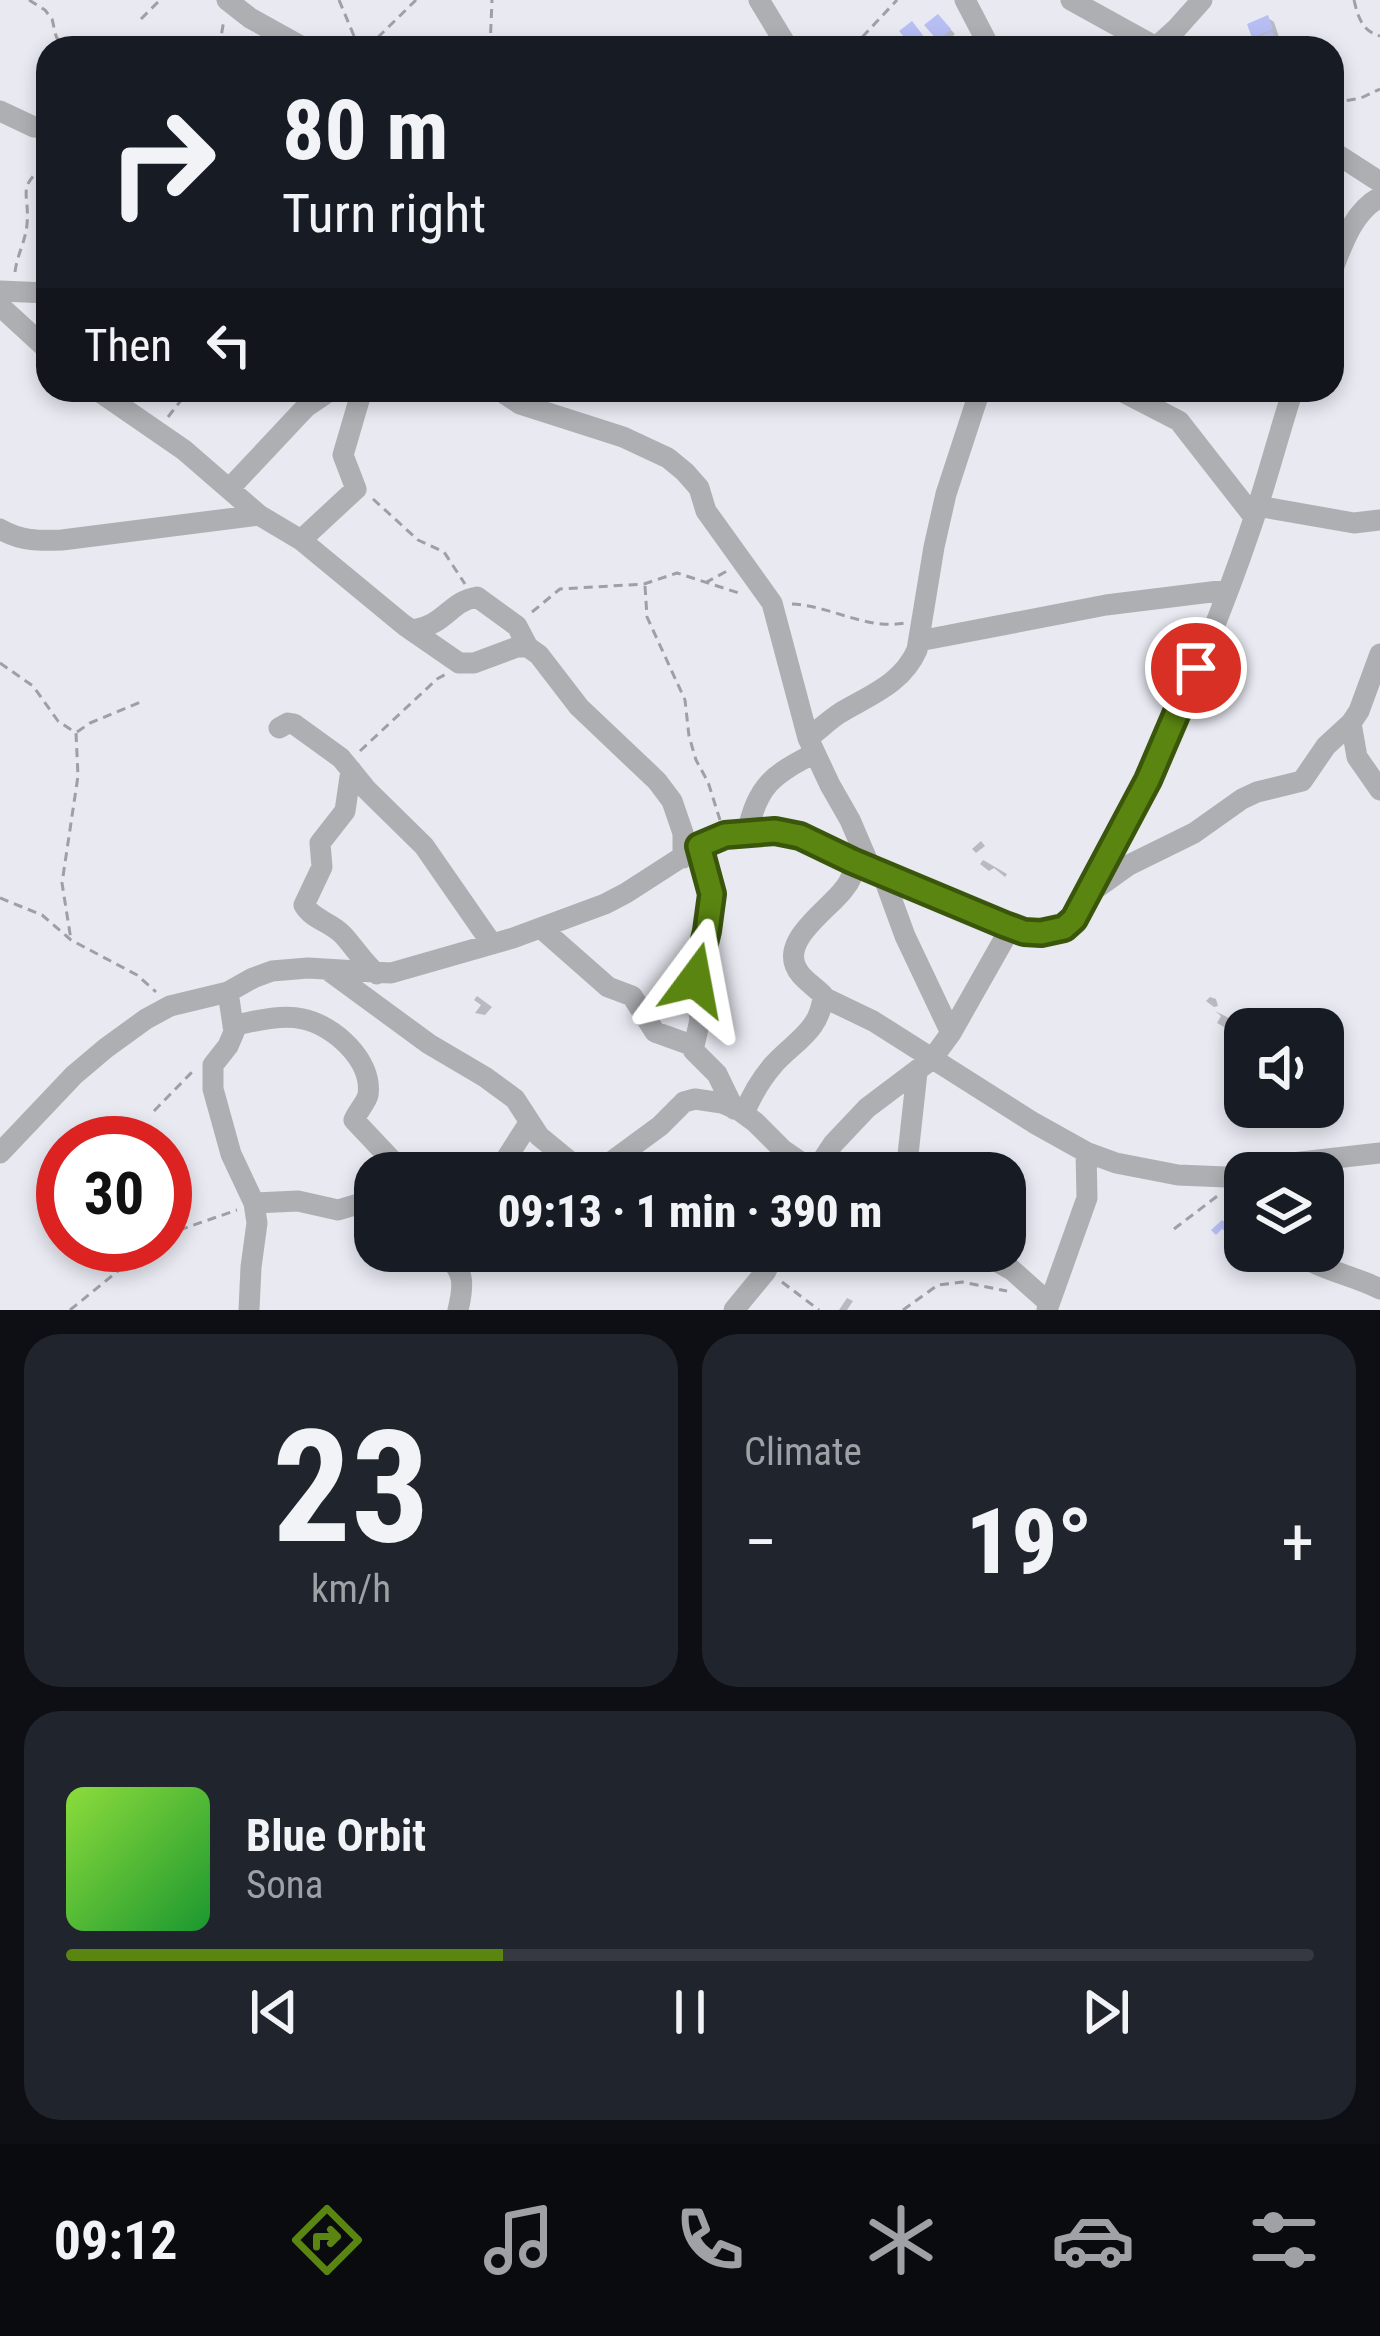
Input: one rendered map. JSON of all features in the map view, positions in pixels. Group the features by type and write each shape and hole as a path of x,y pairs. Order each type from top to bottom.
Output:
{"street":[{"path":"227,0 282,36"},
{"path":"759,0 781,36"},
{"path":"965,0 984,36"},
{"path":"1071,0 1135,36"},
{"path":"1166,36 1202,0"},
{"path":"0,110 36,127"},
{"path":"1344,159 1380,182"},
{"path":"1344,241 1362,209 1380,197"},
{"path":"4,296 36,294"},
{"path":"4,296 36,335"},
{"path":"115,402 184,450 259,515 301,540 411,630 463,664 528,647"},
{"path":"229,489 314,402"},
{"path":"301,540 356,489 343,455 358,402"},
{"path":"517,402 623,437 668,458 699,488 706,511 772,603 812,746 951,1033"},
{"path":"736,834 760,792 812,746 839,714 908,670 919,641 946,494 976,402"},
{"path":"1142,402 1179,421 1256,512 1354,523 1380,520"},
{"path":"0,1154 74,1075 146,1018 170,1006 228,992 261,974 308,968 376,974 492,944 580,914 626,893 691,852 736,834 775,831 800,836 1011,927 1041,933 1064,928 1090,893 1148,780 1227,590 1289,402"},
{"path":"0,529 32,541 62,540 259,515"},
{"path":"919,641 1106,605 1227,590"},
{"path":"411,630 433,626 460,602 477,597 518,626 528,647 598,727 657,781 671,801 712,894 695,980 700,1020 696,1056 717,1074 739,1111 787,1152"},
{"path":"1090,893 1242,799 1302,781 1326,746 1351,723 1380,654"},
{"path":"1351,723 1357,757 1380,790"},
{"path":"279,728 294,724 341,758 424,846 492,944"},
{"path":"350,770 345,811 320,843 322,867 304,905 312,916 338,931 376,974"},
{"path":"870,868 819,915 795,947 800,975 823,997 873,1021 924,1066 1086,1152 1178,1175 1224,1178"},
{"path":"830,1152 867,1108 924,1066 951,1033 1011,927"},
{"path":"541,928 608,987 632,996 655,1031 694,1046"},
{"path":"326,969 515,1099 539,1136 558,1152"},
{"path":"228,992 235,1025 232,1038 213,1065 213,1089 231,1154 254,1204 257,1223 249,1310"},
{"path":"739,1111 771,1068 814,1026 823,997"},
{"path":"235,1025 268,1018 304,1019 338,1036 354,1050 368,1094 354,1120 384,1152"},
{"path":"910,1152 924,1066"},
{"path":"625,1152 684,1102 706,1100 739,1111"},
{"path":"510,1152 529,1123"},
{"path":"1014,1272 1045,1302 1087,1198 1086,1152"},
{"path":"1344,1156 1380,1153"},
{"path":"254,1204 298,1201 338,1210 354,1205"},
{"path":"458,1310 464,1286 460,1272"},
{"path":"734,1310 763,1272"},
{"path":"1343,1272 1380,1289"}],"path":[{"path":"29,0 52,19 55,36"},
{"path":"141,19 160,0"},
{"path":"221,36 227,0"},
{"path":"339,0 354,36"},
{"path":"380,36 416,0"},
{"path":"490,36 492,0"},
{"path":"864,36 897,0"},
{"path":"1354,0 1366,31 1380,36"},
{"path":"1344,101 1380,89"},
{"path":"4,296 27,224 26,190 36,173"},
{"path":"157,431 179,402"},
{"path":"356,489 418,540 444,552 477,597"},
{"path":"705,583 745,562"},
{"path":"518,626 560,589 644,584 677,573 772,603 816,606 875,625 905,623 923,614"},
{"path":"644,584 647,616 685,700 696,760 736,834"},
{"path":"0,663 39,692 58,721 76,733"},
{"path":"350,770 365,743 436,680 463,664"},
{"path":"76,733 143,701"},
{"path":"71,940 62,883 78,776 76,733"},
{"path":"0,898 42,916 71,940 137,975 170,1006"},
{"path":"154,1111 196,1068 213,1065"},
{"path":"1174,1229 1224,1194"},
{"path":"192,1226 254,1204"},
{"path":"70,1310 117,1272"},
{"path":"782,1272 819,1310"},
{"path":"903,1310 938,1286 962,1282 1045,1302"}],"building":[{"path":"938,14 951,29 943,36 934,36 924,25"},
{"path":"1268,15 1273,29 1251,36 1247,24"},
{"path":"912,21 923,36 903,36 899,31"},
{"path":"1224,1221 1224,1230 1216,1235 1211,1230"}],"route":[{"path":"695,980 712,894 699,846 725,835 775,831 800,836 1024,932 1064,928 1090,893 1148,780 1196,668"}]}
